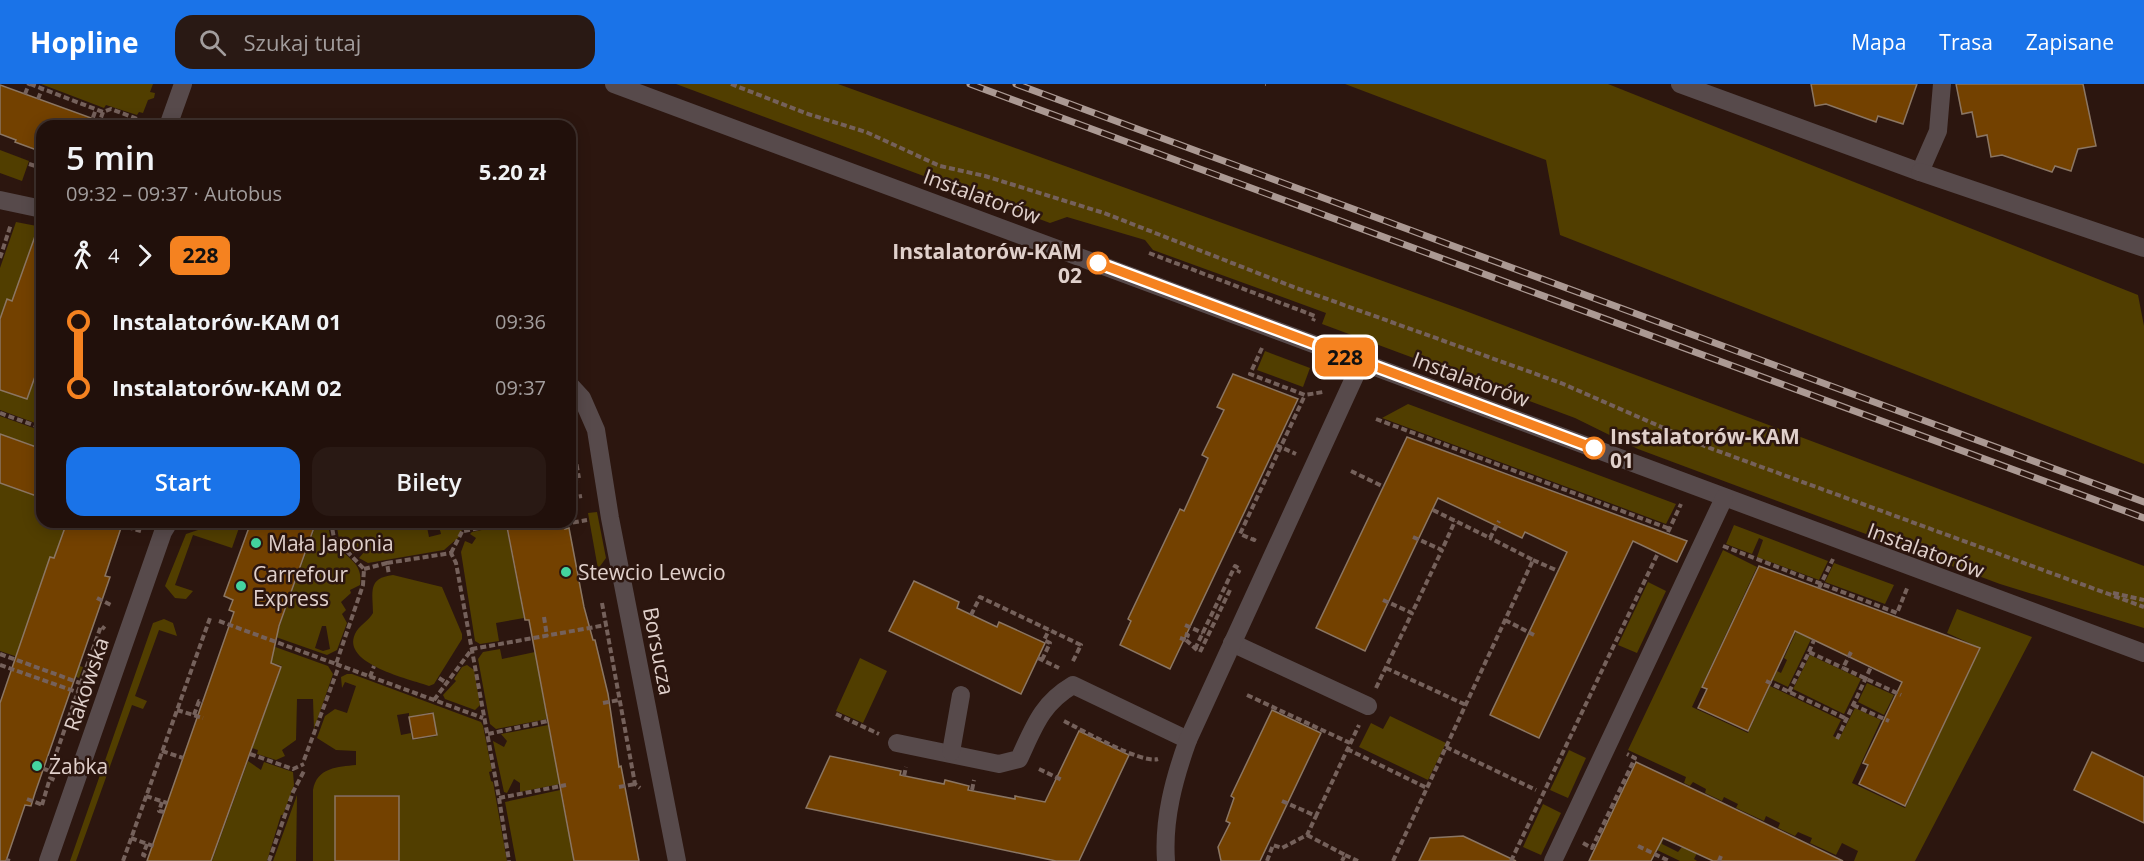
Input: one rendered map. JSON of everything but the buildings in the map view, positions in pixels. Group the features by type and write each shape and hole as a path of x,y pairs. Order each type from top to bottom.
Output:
{"street":[{"path":"162,120 183,84"},
{"name":"Instalatorów","path":"614,84 2144,653"},
{"path":"1680,84 1920,172 2144,248"},
{"path":"1920,172 1938,131 1941,84"},
{"path":"0,200 36,208"},
{"path":"1166,861 1166,829 1172,789 1188,740 1361,363"},
{"name":"Borsucza","path":"576,392 582,398 596,430 677,861"},
{"path":"1553,861 1724,498"},
{"name":"Rakowska","path":"48,861 147,578 168,528"},
{"path":"1232,643 1368,706"},
{"path":"897,743 951,752 999,764 1019,759 1043,708 1073,685 1188,740"},
{"path":"951,752 961,695"}],"path":[{"path":"25,94 30,84 103,112 111,110 143,120"},
{"path":"731,84 808,114 866,132 940,166 985,176 1104,213 1291,286 1561,383 1707,447 2144,607"},
{"path":"38,99 42,89"},
{"path":"92,120 96,109"},
{"path":"100,120 103,112"},
{"path":"29,164 36,166"},
{"path":"0,258 14,218"},
{"path":"1149,253 1315,316 1313,321"},
{"path":"1264,344 1250,374 1305,395 1328,391"},
{"path":"1240,534 1279,446 1305,395"},
{"path":"0,413 36,426"},
{"path":"1376,419 1669,530 1682,500"},
{"path":"1279,446 1292,453"},
{"path":"576,470 584,506"},
{"path":"1351,471 1384,487"},
{"path":"1558,494 1561,488"},
{"path":"576,497 582,496"},
{"path":"1432,510 1558,571"},
{"path":"576,522 587,520"},
{"path":"1267,861 1273,845 1282,848 1306,835 1455,521"},
{"path":"1490,538 1498,521"},
{"path":"130,528 147,533"},
{"path":"250,754 292,769 304,762 363,585 364,569 334,537 332,528"},
{"path":"451,553 465,528"},
{"path":"464,531 479,528"},
{"path":"1413,537 1442,550"},
{"path":"1720,545 1896,615 1909,584"},
{"path":"364,569 451,553"},
{"path":"451,553 460,574 483,718 488,734 510,861"},
{"path":"1511,861 1658,553"},
{"path":"1820,586 1834,556"},
{"path":"1393,861 1533,560"},
{"path":"387,563 389,576"},
{"path":"1181,635 1188,635 1186,640 1195,649 1235,566 1240,569 1200,652"},
{"path":"578,576 596,573"},
{"path":"2097,590 2144,600"},
{"path":"97,598 114,604 111,612"},
{"path":"1383,600 1412,613"},
{"path":"544,617 547,636"},
{"path":"123,861 210,618"},
{"path":"96,657 108,620"},
{"path":"1505,620 1534,635"},
{"path":"219,621 483,718"},
{"path":"434,700 472,649 606,625"},
{"path":"1185,625 1203,633"},
{"path":"50,771 99,631 101,626 106,628"},
{"path":"92,629 99,631"},
{"path":"1048,630 1044,640 1050,643 1040,659 1068,672"},
{"path":"1789,692 1814,640"},
{"path":"1809,652 1901,695"},
{"path":"1843,668 1851,652"},
{"path":"0,654 80,683"},
{"path":"81,662 87,664"},
{"path":"0,665 77,692"},
{"path":"370,677 374,666"},
{"path":"1838,739 1871,667"},
{"path":"1386,668 1466,705"},
{"path":"439,678 447,683"},
{"path":"1766,681 1847,719"},
{"path":"1247,695 1350,743"},
{"path":"603,703 620,700"},
{"path":"194,715 199,701 203,702"},
{"path":"1853,705 1889,721"},
{"path":"177,710 203,718"},
{"path":"836,714 897,743"},
{"path":"488,734 548,721"},
{"path":"1446,747 1536,790"},
{"path":"1347,749 1427,788"},
{"path":"162,751 183,758"},
{"path":"1580,842 1592,848 1635,758 1622,751"},
{"path":"1034,767 1062,780"},
{"path":"44,769 63,775"},
{"path":"269,861 293,792 304,771"},
{"path":"619,787 635,784"},
{"path":"499,798 566,785"},
{"path":"146,796 164,802 159,811 164,812"},
{"path":"27,799 42,805"},
{"path":"1282,801 1316,816"},
{"path":"1306,835 1358,861"},
{"path":"131,838 156,847"},
{"path":"147,844 144,855 148,857"},
{"path":"1638,846 1669,861"},
{"path":"1342,861 1345,855"}],"shaded area":[{"path":"41,84 153,84 150,92 155,93 154,98 148,100 143,113 139,112 137,115 106,105 104,108"},
{"path":"676,84 838,84 1463,310 2144,566 2144,628 2000,584 1638,449 1575,418 1322,324 1326,313 1153,250 1145,240 1067,217 1050,223"},
{"path":"1345,84 1608,84 2138,295 2144,326 2144,464 1560,235 1546,160"},
{"path":"0,150 29,161 22,181 0,173"},
{"path":"16,222 36,226 36,239 29,253 15,301 7,300 0,319 0,268"},
{"path":"1265,351 1310,368 1303,387 1257,370"},
{"path":"36,374 36,423 0,410 0,390 27,399"},
{"path":"1408,404 1676,504 1666,524 1382,418"},
{"path":"0,416 36,429 36,447 0,434"},
{"path":"0,483 36,496 36,528 65,528 54,558 50,557 19,649 83,667 79,678 0,651"},
{"path":"597,512 606,558 598,569 588,513"},
{"path":"1734,525 1828,561 1819,580 1757,557 1763,540 1759,538 1752,554 1726,544"},
{"path":"204,528 239,528 232,548 193,535 175,585 193,591 186,599 175,598 165,586 186,534"},
{"path":"315,528 329,528 337,547 356,565 360,577 360,585 350,590 351,593 341,602 346,610 342,614 347,623 337,650 327,655 270,635 279,628","holes":["322,626 326,626 330,649 323,651 315,648"]},
{"path":"337,528 427,528 429,537 441,534 440,528 463,528 459,537 444,550 368,563 359,558 365,551 359,546 354,553 339,539"},
{"path":"507,528 524,618 496,623 499,641 480,644 475,641 461,552 465,541 472,544 476,538 470,534"},
{"path":"1723,550 1757,567 1692,707 1748,733 1770,686 1841,720 1833,736 1839,739 1855,708 1881,720 1852,783 1905,808 1980,648 1947,633 1957,609 2032,637 1915,861 1854,861 1858,851 1842,843 1836,855 1810,843 1812,838 1798,832 1795,836 1778,828 1780,823 1766,816 1764,821 1736,808 1738,804 1724,797 1722,801 1705,793 1706,789 1693,782 1690,786 1684,783 1686,777 1628,750"},
{"path":"1834,563 1894,585 1885,604 1825,582"},
{"path":"393,575 442,587 462,634 462,639 434,684 429,686 380,669 367,662 358,654 353,645 356,631 373,613 372,593 375,583 379,579"},
{"path":"1648,582 1666,591 1637,653 1618,645"},
{"path":"164,619 173,623 177,636 159,630 135,696 147,701 143,709 132,705 76,861 70,861 153,623"},
{"path":"1796,632 1811,639 1788,687 1773,680 1777,671 1781,673 1787,660 1784,658"},
{"path":"267,644 328,666 333,674 314,729 313,699 297,699 296,740 282,750 285,756 276,760 257,754 258,750 252,748 282,666 261,659"},
{"path":"500,649 502,659 535,652 547,719 496,729 490,724 478,659 483,652"},
{"path":"1810,655 1861,679 1844,714 1793,689"},
{"path":"860,658 887,671 863,723 836,711"},
{"path":"467,665 474,670 480,705 475,710 445,699 443,695 456,681 454,679 462,667"},
{"path":"352,674 481,722 492,771 489,772 493,782 507,861 399,861 399,795 335,795 335,861 313,861 315,782 329,770 356,765 356,751 336,750 317,738 325,716 335,709 347,713 356,686 345,682 342,688 341,677","holes":["433,712 437,736 412,740 411,733 401,735 397,715 409,713 409,717"]},
{"path":"1867,683 1894,695 1884,715 1858,702"},
{"path":"1390,716 1446,743 1428,780 1359,747 1371,723 1383,729"},
{"path":"548,725 560,784 520,792 520,783 514,779 507,793 504,792 493,741 504,747 507,741 501,734"},
{"path":"1569,750 1586,758 1568,798 1550,790"},
{"path":"248,761 261,770 264,762 293,772 294,785 283,815 281,815 267,861 212,861"},
{"path":"560,790 574,861 516,861 505,802"},
{"path":"297,795 296,861 273,861"},
{"path":"1543,804 1561,813 1541,855 1523,847"},
{"path":"1663,837 1662,844 1678,852 1682,847 1697,853 1694,859 1697,861 1680,861 1657,850"}],"railway":[{"path":"970,84 2144,518"},
{"path":"1016,84 2144,502"}],"bus line":[{"name":"228","path":"1098,263 1594,448"}],"place":[{"name":"Instalatorów-KAM 02","path":"1098,263"},
{"name":"Instalatorów-KAM 01","path":"1594,448"},
{"name":"Mała Japonia","path":"256,543"},
{"name":"Stewcio Lewcio","path":"566,572"},
{"name":"Carrefour Express","path":"241,586"},
{"name":"Żabka","path":"37,766"}]}
